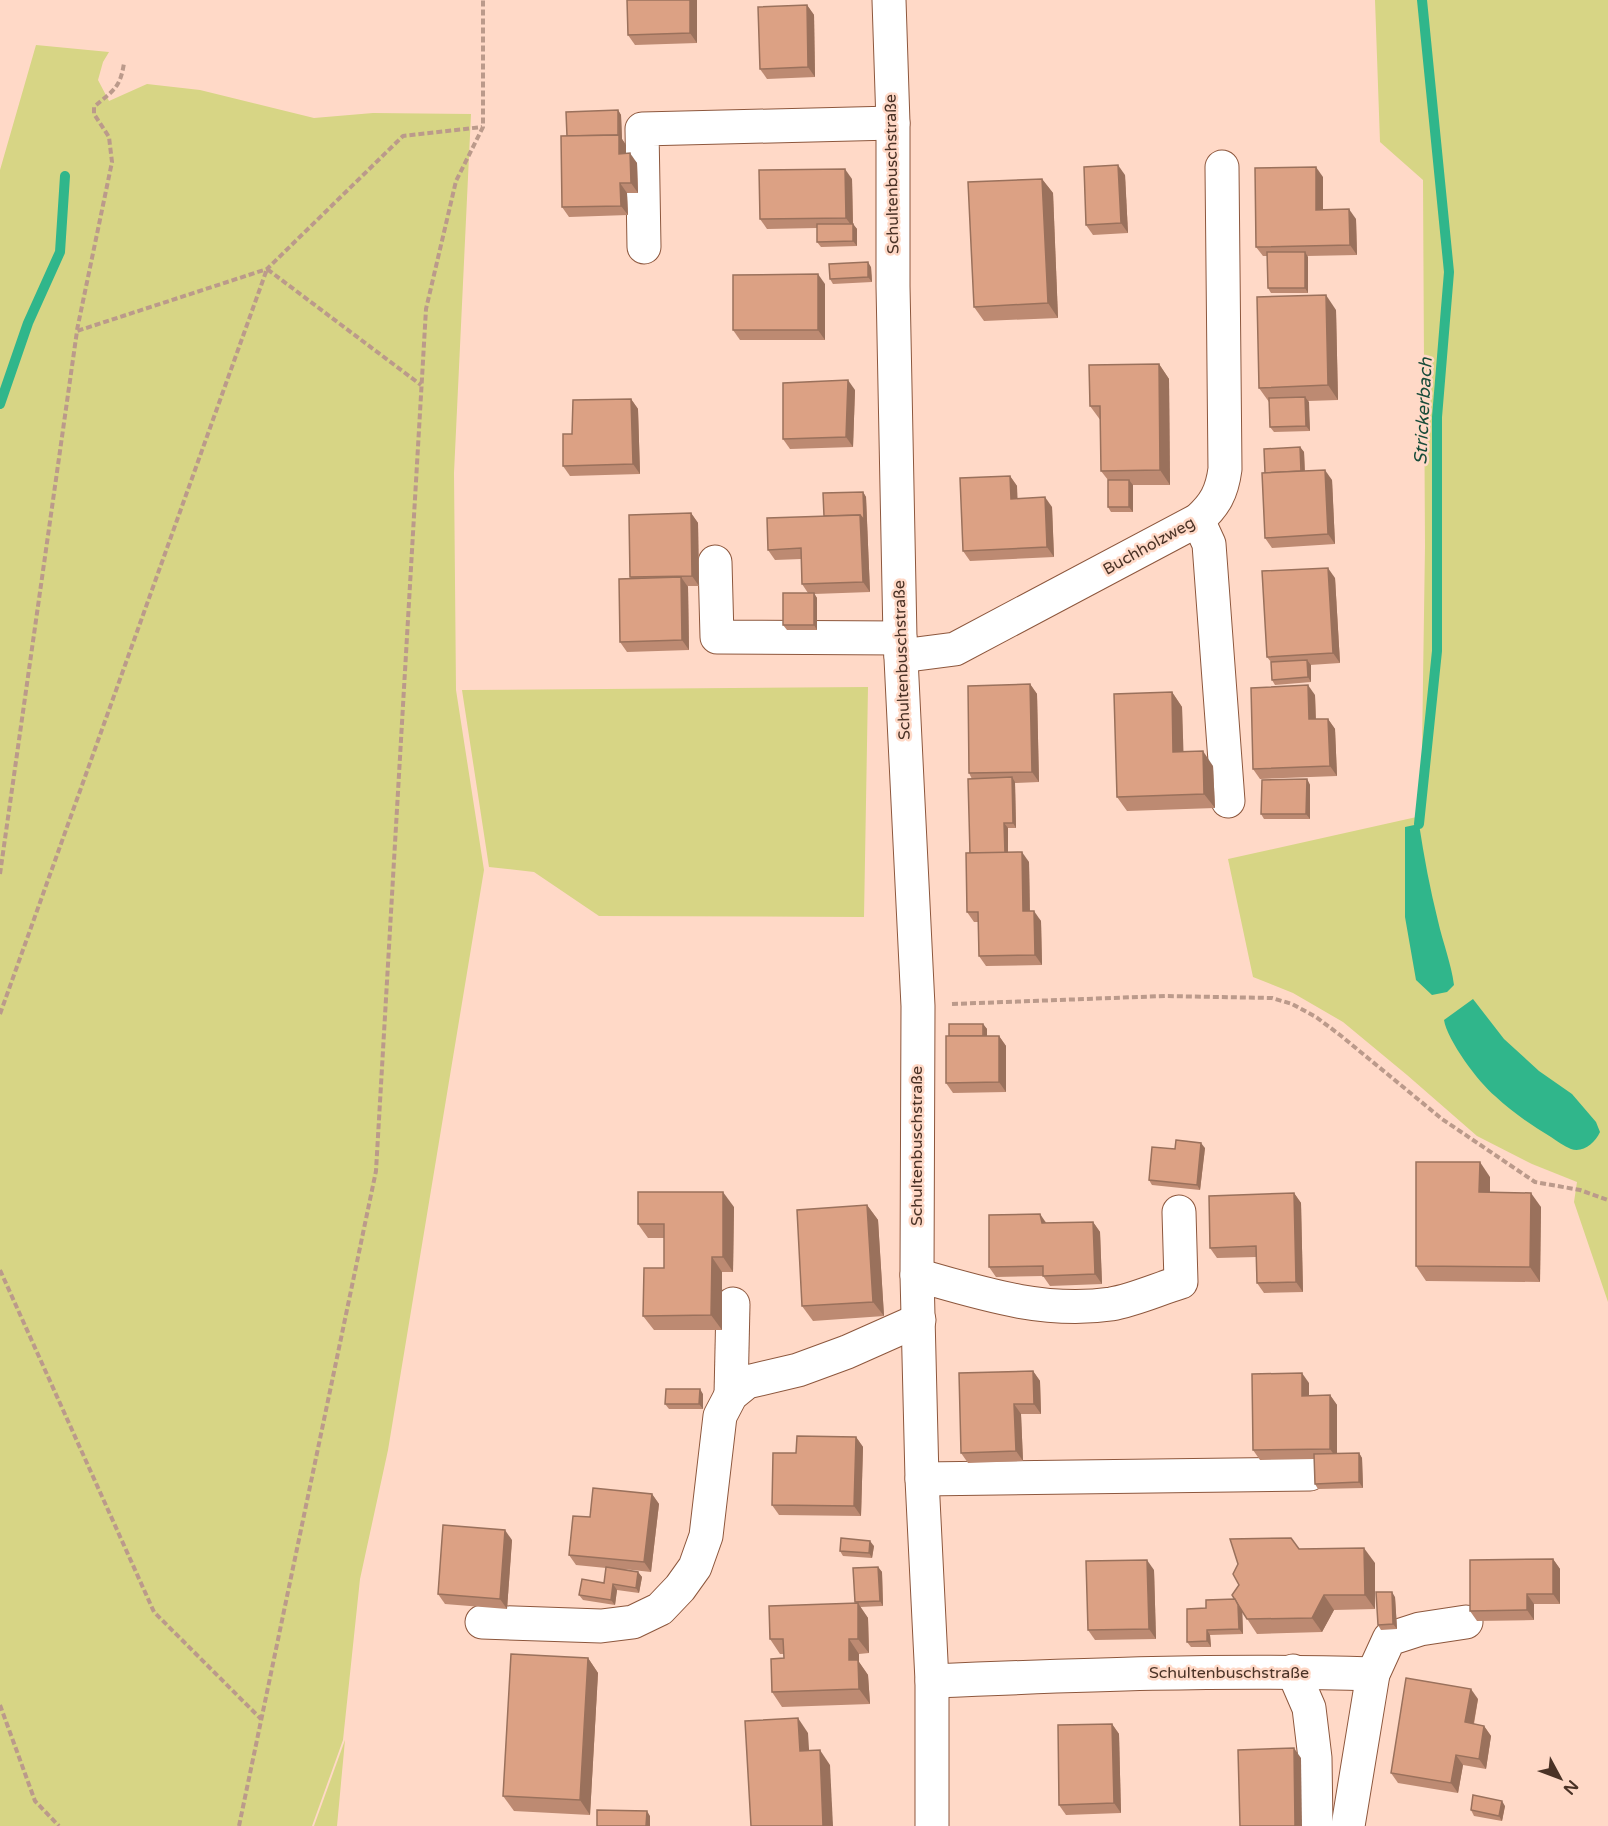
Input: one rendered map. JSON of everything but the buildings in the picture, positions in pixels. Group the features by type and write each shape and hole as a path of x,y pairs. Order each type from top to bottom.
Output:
{"street":[{"name":"Schultenbuschstraße","path":"889,0 901,647 918,1006 917,1275 922,1479 932,1681 932,1826"},
{"path":"644,247 642,129 893,123"},
{"name":"Buchholzweg","path":"715,562 717,637 955,649 1198,520 1217,500 1225,469 1222,167"},
{"path":"1198,520 1209,544 1228,801"},
{"path":"917,1275 1005,1299 1050,1305 1112,1304 1181,1282 1179,1212"},
{"path":"733,1304 739,1389"},
{"path":"482,1622 601,1626 633,1623 660,1609 680,1588 695,1566 706,1536 720,1416 739,1389 798,1370 919,1320"},
{"path":"922,1479 1310,1474"},
{"path":"1348,1826 1373,1674 1389,1640 1420,1629 1466,1622"},
{"name":"Schultenbuschstraße","path":"932,1681 1113,1673 1293,1671 1373,1674"},
{"path":"1293,1671 1309,1707 1315,1758 1316,1826"}],"path":[{"path":"239,1826 376,1171 426,309 456,181 483,127 483,0"},
{"path":"0,874 77,331 112,162 109,137 94,114 94,107 117,87 122,79 124,63"},
{"path":"0,1014 267,269 403,136 483,127"},
{"path":"77,331 267,269"},
{"path":"267,269 421,385"},
{"path":"918,1006 1165,996 1272,998 1292,1004 1316,1017 1442,1119 1535,1182 1580,1190 1608,1200"},
{"path":"0,1270 154,1612 261,1719"},
{"path":"0,1705 35,1801 59,1826"}],"shaded area":[{"path":"1375,0 1608,0 1608,1302 1574,1202 1577,1182 1532,1164 1477,1136 1343,1022 1293,993 1253,977 1228,859 1421,816 1425,546 1423,180 1380,142"},
{"path":"36,45 109,52 103,62 98,80 109,101 147,84 200,90 314,118 373,113 471,114 454,473 456,690 484,870 388,1450 360,1579 343,1740 312,1826 0,1826 0,170"},
{"path":"868,687 864,917 599,916 534,872 489,867 462,690"},
{"path":"1419,824 1432,897 1454,985 1447,992 1432,995 1416,980 1405,917 1405,827"},
{"path":"1473,999 1504,1039 1539,1071 1572,1094 1596,1122 1600,1132 1592,1143 1580,1150 1571,1149 1515,1113 1481,1081 1457,1049 1444,1020"},
{"path":"345,1740 337,1826 314,1826"}],"waterway":[{"name":"Strickerbach","path":"1419,824 1437,651 1437,417 1449,272 1422,0"},
{"path":"0,404 28,323 60,252 65,176"}]}
